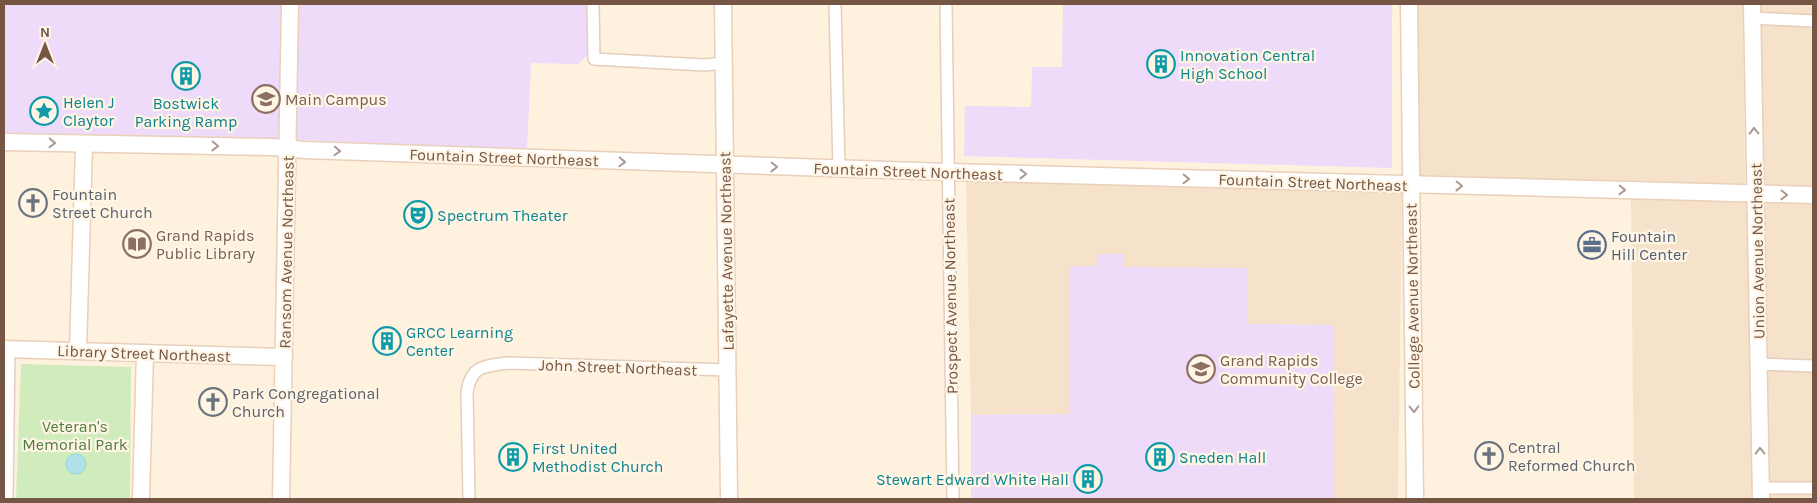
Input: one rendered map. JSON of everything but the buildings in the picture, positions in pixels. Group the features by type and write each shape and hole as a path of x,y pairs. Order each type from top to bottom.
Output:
{"street":[{"name":"Ransom Avenue Northeast","path":"281,499 290,4"},
{"path":"593,4 594,59 704,64 724,63"},
{"name":"Lafayette Avenue Northeast","path":"723,4 728,499"},
{"path":"835,4 839,168"},
{"name":"Prospect Avenue Northeast","path":"946,4 953,499"},
{"name":"College Avenue Northeast","path":"1408,4 1415,499"},
{"path":"1752,11 1813,21"},
{"name":"Union Avenue Northeast","path":"1752,11 1761,494"},
{"name":"Fountain Street Northeast","path":"4,142 288,149 948,172 1813,195"},
{"path":"78,351 84,144"},
{"path":"7,349 8,499"},
{"name":"Library Street Northeast","path":"7,349 284,357"},
{"path":"141,499 144,353"},
{"name":"John Street Northeast","path":"469,499 469,379 475,371 486,366 509,364 728,370"},
{"path":"1759,364 1813,366"},
{"path":"1761,494 1813,488"}],"shaded area":[{"name":"Main Campus","path":"4,4 588,4 589,54 578,64 531,63 527,150 278,139 4,134"},
{"path":"1063,4 1392,4 1392,168 964,156 965,106 1031,107 1032,67 1062,67"},
{"path":"1414,4 1743,4 1745,186 1420,175 1416,171"},
{"path":"1759,4 1813,4 1813,188 1768,187 1762,183"},
{"path":"966,179 1402,193 1398,499 1333,499 1334,325 1247,324 1248,268 1124,267 1098,254 1098,266 1069,266 1069,414 971,415"},
{"path":"1631,197 1813,203 1813,499 1634,499"},
{"name":"Grand Rapids Community College","path":"1098,254 1124,254 1124,267 1248,268 1247,324 1334,325 1333,499 971,499 971,415 1069,414 1069,266 1098,266"}],"green space":[{"name":"Veteran's Memorial Park","path":"21,364 131,367 130,499 16,499"}],"water":[{"path":"72,454 80,454 86,460 86,468 80,474 72,474 66,468 66,460"}],"place":[{"name":"Innovation Central High School","path":"1161,64"},
{"name":"Bostwick Parking Ramp","path":"186,76"},
{"name":"Main Campus","path":"266,99"},
{"name":"Helen J Claytor","path":"44,111"},
{"name":"Fountain Street Church","path":"33,203"},
{"name":"Spectrum Theater","path":"418,215"},
{"name":"Grand Rapids Public Library","path":"137,244"},
{"name":"Fountain Hill Center","path":"1592,245"},
{"name":"GRCC Learning Center","path":"387,341"},
{"name":"Grand Rapids Community College","path":"1201,369"},
{"name":"Park Congregational Church","path":"213,402"},
{"name":"Central Reformed Church","path":"1489,456"},
{"name":"First United Methodist Church","path":"513,457"},
{"name":"Sneden Hall","path":"1160,457"},
{"name":"Stewart Edward White Hall","path":"1088,479"}]}
